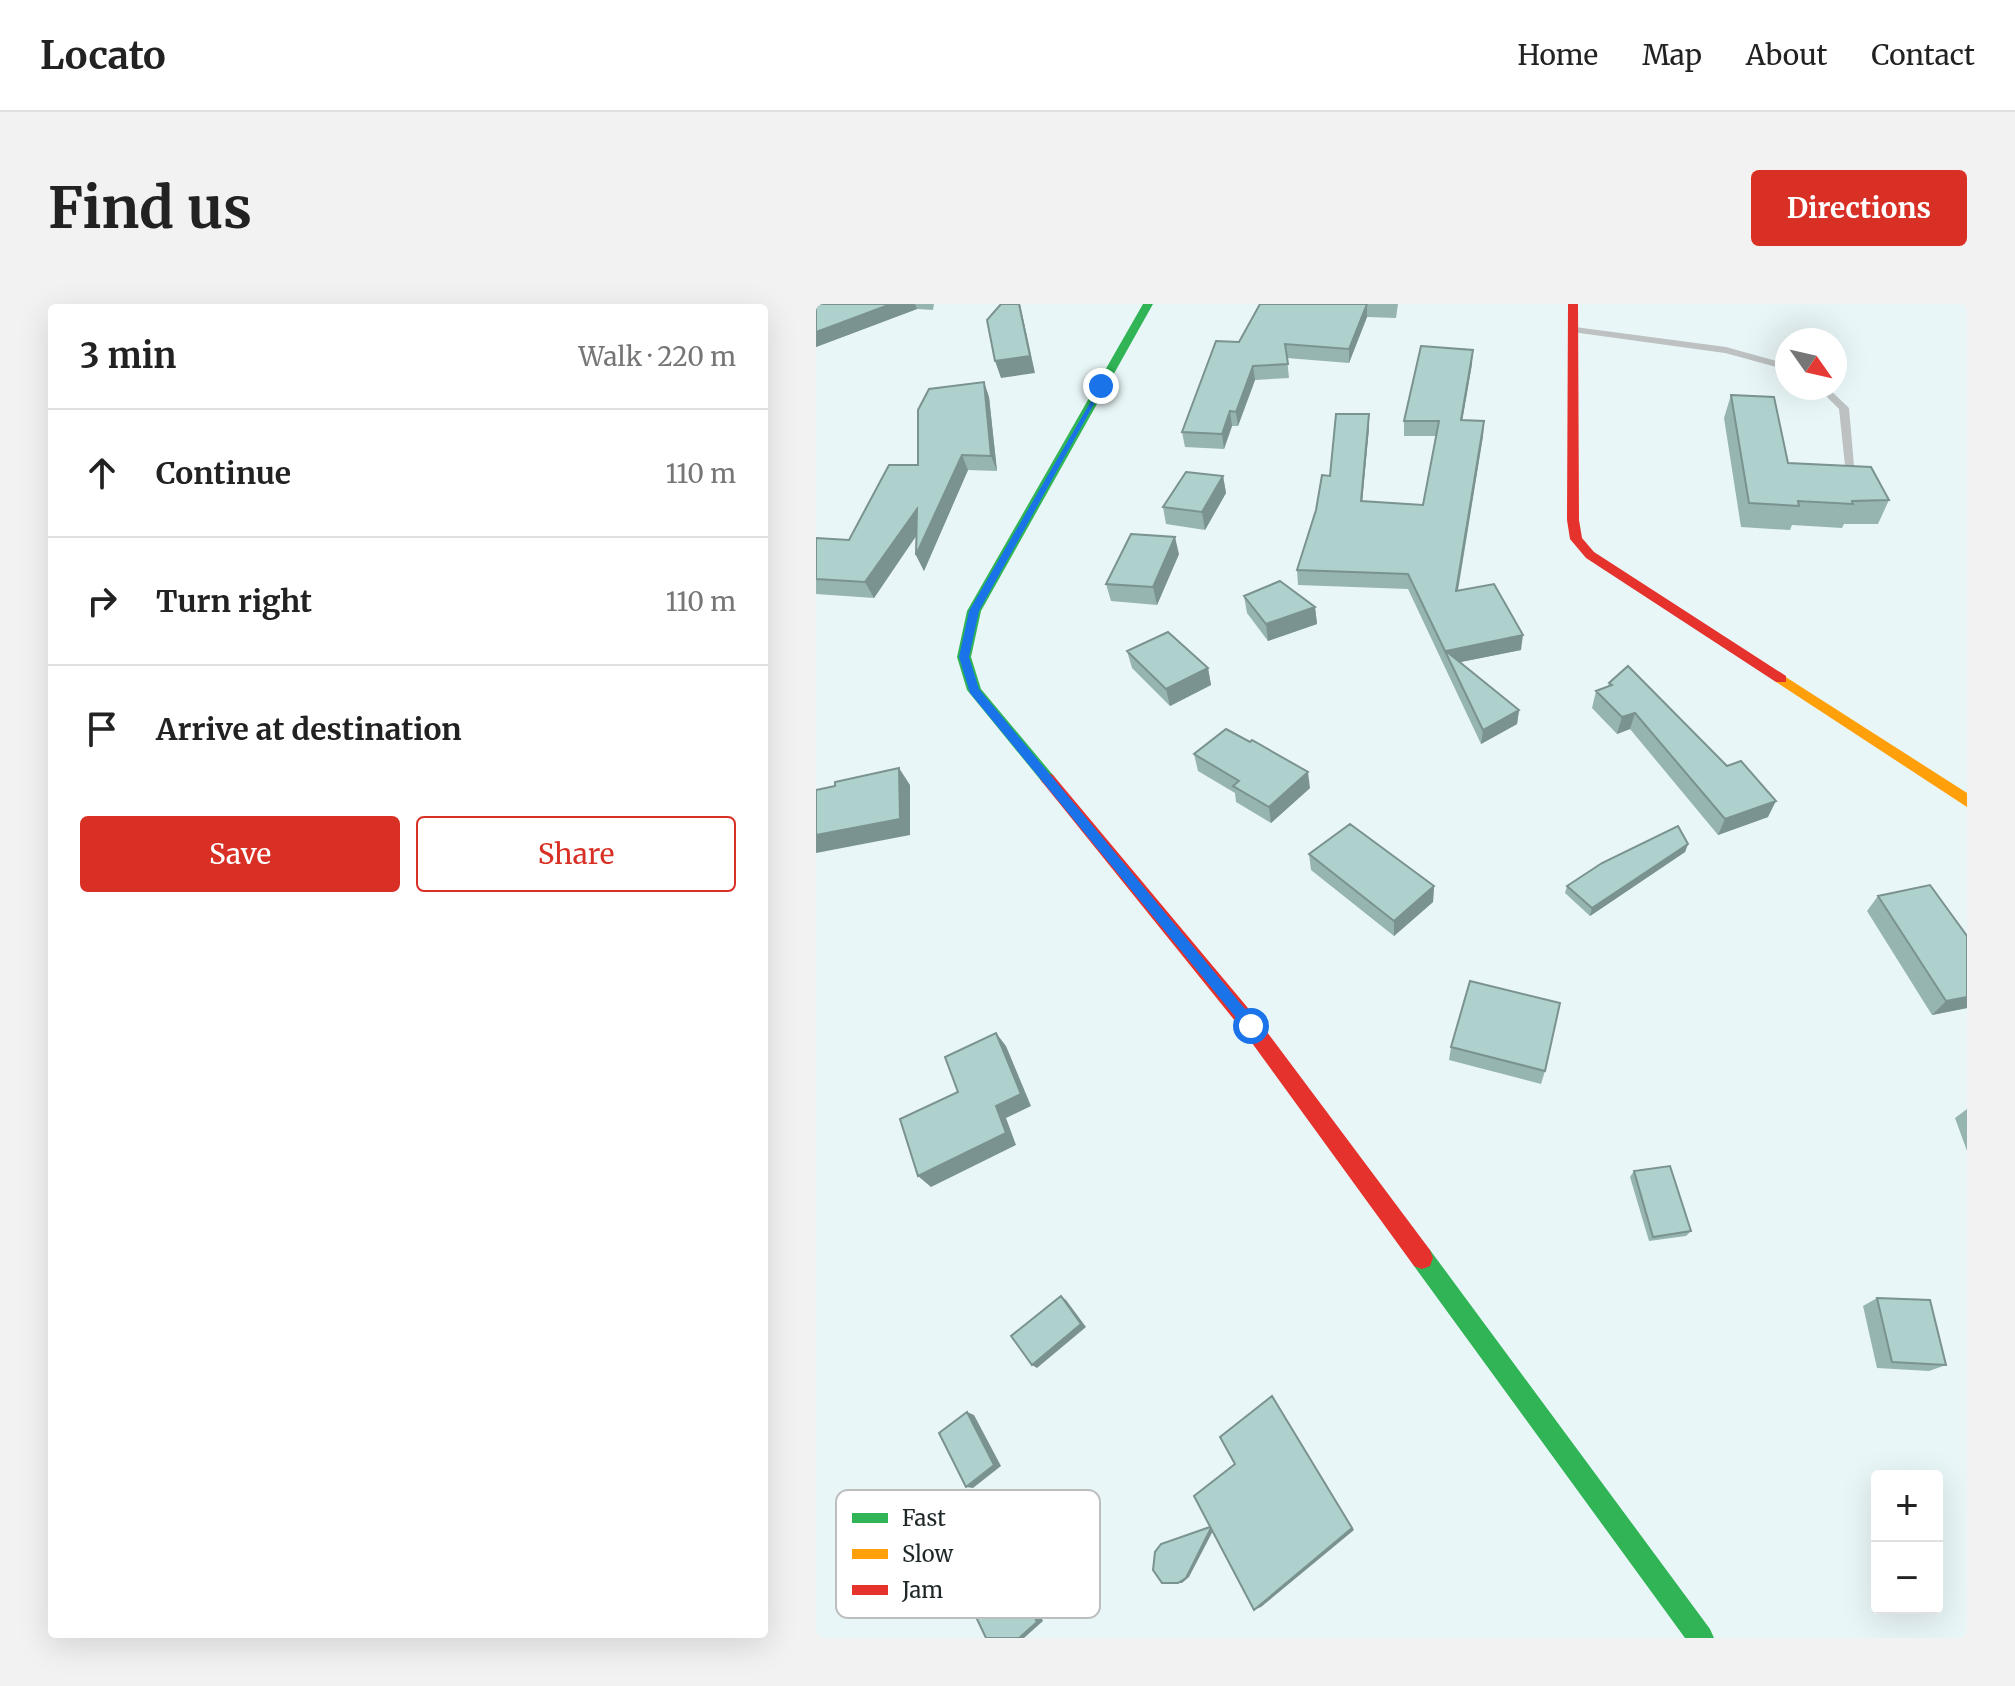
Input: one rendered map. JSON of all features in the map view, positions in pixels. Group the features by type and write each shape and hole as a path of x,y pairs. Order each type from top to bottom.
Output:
{"street":[{"path":"1148,304 974,611 964,657 974,690 1251,1026 1701,1638"},
{"path":"1573,304 1573,520 1576,539 1590,555 1967,801"}],"lane":[{"path":"1575,330 1726,350 1775,364"},
{"path":"1836,400 1844,408 1851,475"}],"building":[{"path":"816,304 891,304 816,332"},
{"path":"1001,304 1019,304 1030,356 995,361 987,320"},
{"path":"1260,304 1367,304 1349,349 1285,344 1288,364 1253,366 1236,412 1230,411 1222,434 1182,432 1216,341 1239,342"},
{"path":"1421,346 1473,350 1461,420 1484,421 1456,591 1494,584 1523,635 1446,651 1519,710 1483,730 1408,574 1297,570 1316,510 1322,475 1330,476 1336,414 1369,414 1361,501 1423,505 1439,421 1404,421"},
{"path":"984,382 991,456 962,455 916,555 917,509 865,582 816,579 816,538 849,540 889,465 918,465 918,410 929,389"},
{"path":"1731,395 1774,397 1788,463 1871,467 1889,500 1852,501 1853,504 1798,501 1799,506 1749,503"},
{"path":"1186,472 1223,476 1202,512 1163,507"},
{"path":"1131,534 1175,537 1153,587 1106,584"},
{"path":"1280,581 1315,607 1266,624 1244,596"},
{"path":"1168,632 1208,668 1166,689 1127,651"},
{"path":"1628,666 1727,766 1741,761 1776,801 1725,819 1635,713 1622,717 1596,691 1612,685 1609,683"},
{"path":"1226,729 1308,772 1269,807 1233,786 1239,781 1194,754"},
{"path":"899,768 900,819 816,835 816,790 835,786 835,782"},
{"path":"1350,824 1434,886 1394,921 1309,854"},
{"path":"1678,826 1688,844 1592,908 1567,886 1602,863"},
{"path":"1930,885 1967,936 1967,997 1946,1001 1878,896"},
{"path":"1470,981 1560,1003 1545,1071 1451,1047"},
{"path":"996,1033 1021,1094 996,1106 1006,1133 918,1176 900,1119 958,1092 945,1057"},
{"path":"1670,1166 1691,1231 1653,1237 1634,1171"},
{"path":"1061,1296 1081,1324 1032,1365 1011,1336"},
{"path":"1877,1298 1930,1300 1946,1365 1892,1362"},
{"path":"1272,1396 1352,1528 1254,1610 1194,1496 1235,1464 1220,1437"},
{"path":"967,1412 994,1465 966,1487 939,1433"},
{"path":"1210,1527 1186,1578 1178,1583 1162,1583 1153,1570 1155,1552 1161,1544"},
{"path":"976,1618 1035,1618 1037,1622 1019,1638 986,1638"}],"traffic: fast":[{"path":"1048,779 974,690 964,657 974,611 1148,304"},
{"path":"1422,1258 1701,1638"}],"traffic: slow":[{"path":"1781,679 1967,801"}],"traffic: jam":[{"path":"1573,304 1573,520 1576,539 1590,555 1781,679"},
{"path":"1048,779 1251,1026 1422,1258"}],"route":[{"path":"1101,386 974,611 964,657 974,690 1251,1026"}]}
